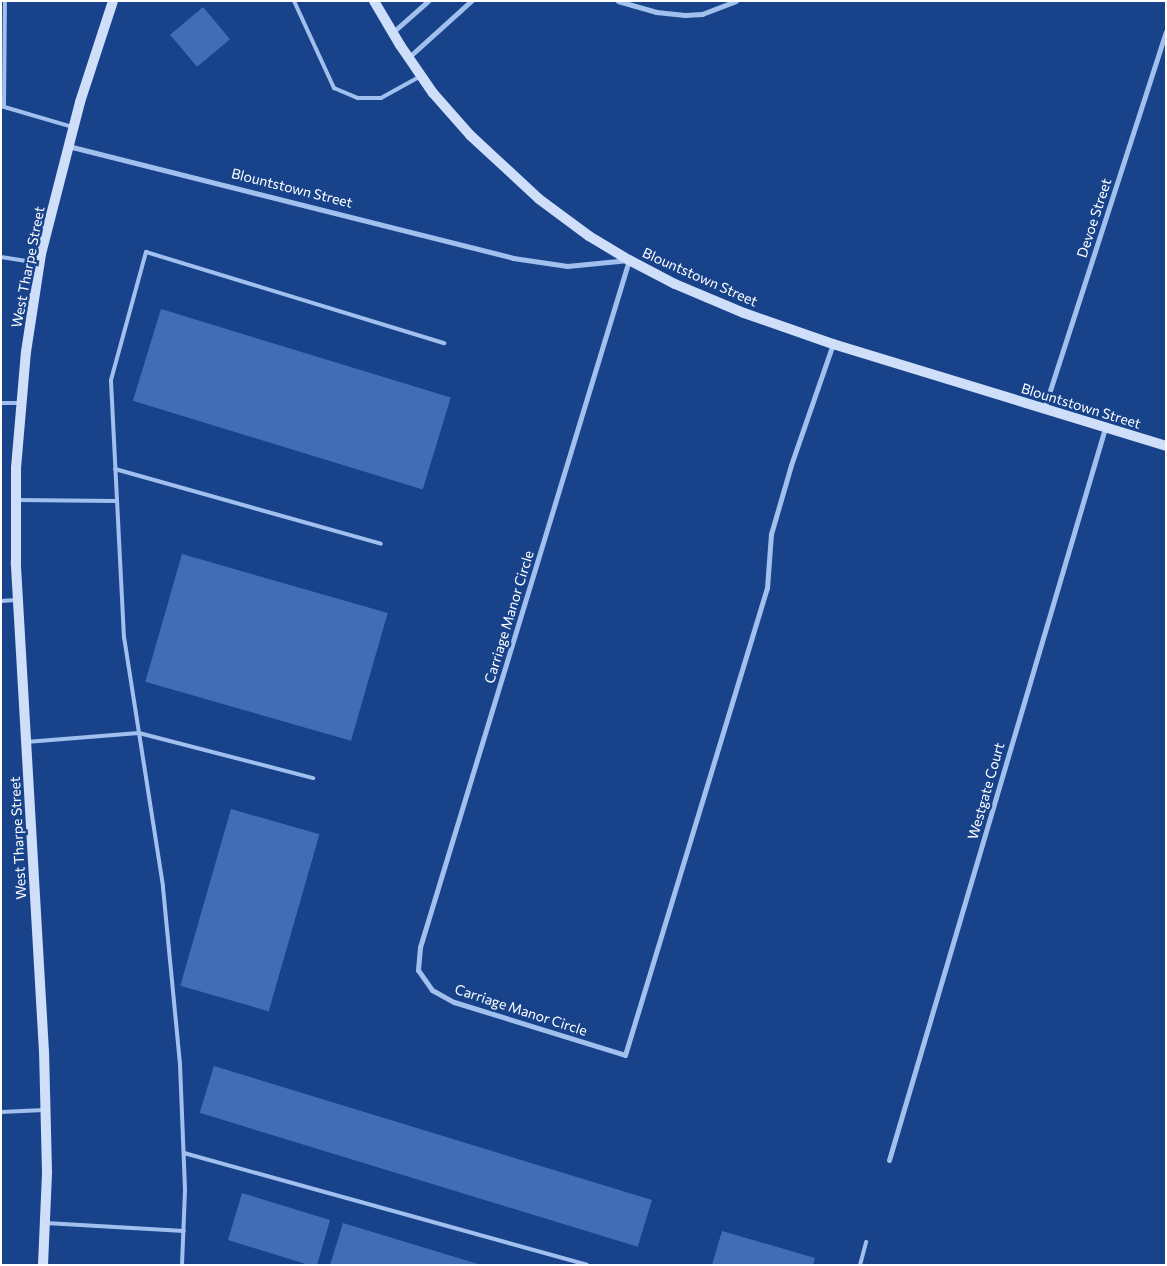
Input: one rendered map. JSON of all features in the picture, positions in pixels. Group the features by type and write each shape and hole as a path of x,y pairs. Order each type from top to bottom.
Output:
{"main road":[{"name":"West Tharpe Street","path":"43,1265 46,1110 18,600 16,500 21,404 26,352 40,264 73,127 113,1"},
{"path":"374,1 408,58 470,135 539,199 589,236 629,260"},
{"name":"Blountstown Street","path":"629,260 675,284 736,309 833,344 1166,446"}],"street":[{"path":"392,32 428,1"},
{"path":"408,58 471,1"},
{"path":"618,1 656,12 685,15 702,14 736,1"},
{"name":"Devoe Street","path":"1044,409 1166,32"},
{"name":"Blountstown Street","path":"68,146 513,258 567,266 629,260"},
{"name":"Carriage Manor Circle","path":"629,260 420,947 418,970 432,990 454,1002 625,1055 767,588 771,534 791,465 833,344"},
{"name":"Westgate Court","path":"889,1160 1105,428"}],"lane":[{"path":"6,1 3,106 73,127"},
{"path":"294,1 334,88 358,98 381,98 421,76"},
{"path":"189,1265 182,1264 184,1152 180,1064 163,886 124,638 111,380 146,252 444,343"},
{"path":"1,257 40,264"},
{"path":"1,403 21,404"},
{"path":"115,470 381,544"},
{"path":"16,500 117,501"},
{"path":"1,601 18,600"},
{"path":"26,742 139,734 313,778"},
{"path":"1,1112 46,1110"},
{"path":"184,1152 587,1265"},
{"path":"45,1223 184,1231"},
{"path":"860,1265 866,1242"}],"building":[{"path":"203,7 230,39 197,67 170,35"},
{"path":"161,309 451,398 423,489 133,401"},
{"path":"182,554 388,613 351,741 145,682"},
{"path":"231,809 319,834 269,1011 180,986"},
{"path":"214,1066 652,1200 638,1247 200,1113"},
{"path":"242,1193 330,1220 317,1265 309,1265 228,1240"},
{"path":"343,1223 478,1264 330,1265"},
{"path":"722,1231 815,1258 813,1265 712,1265"}]}
